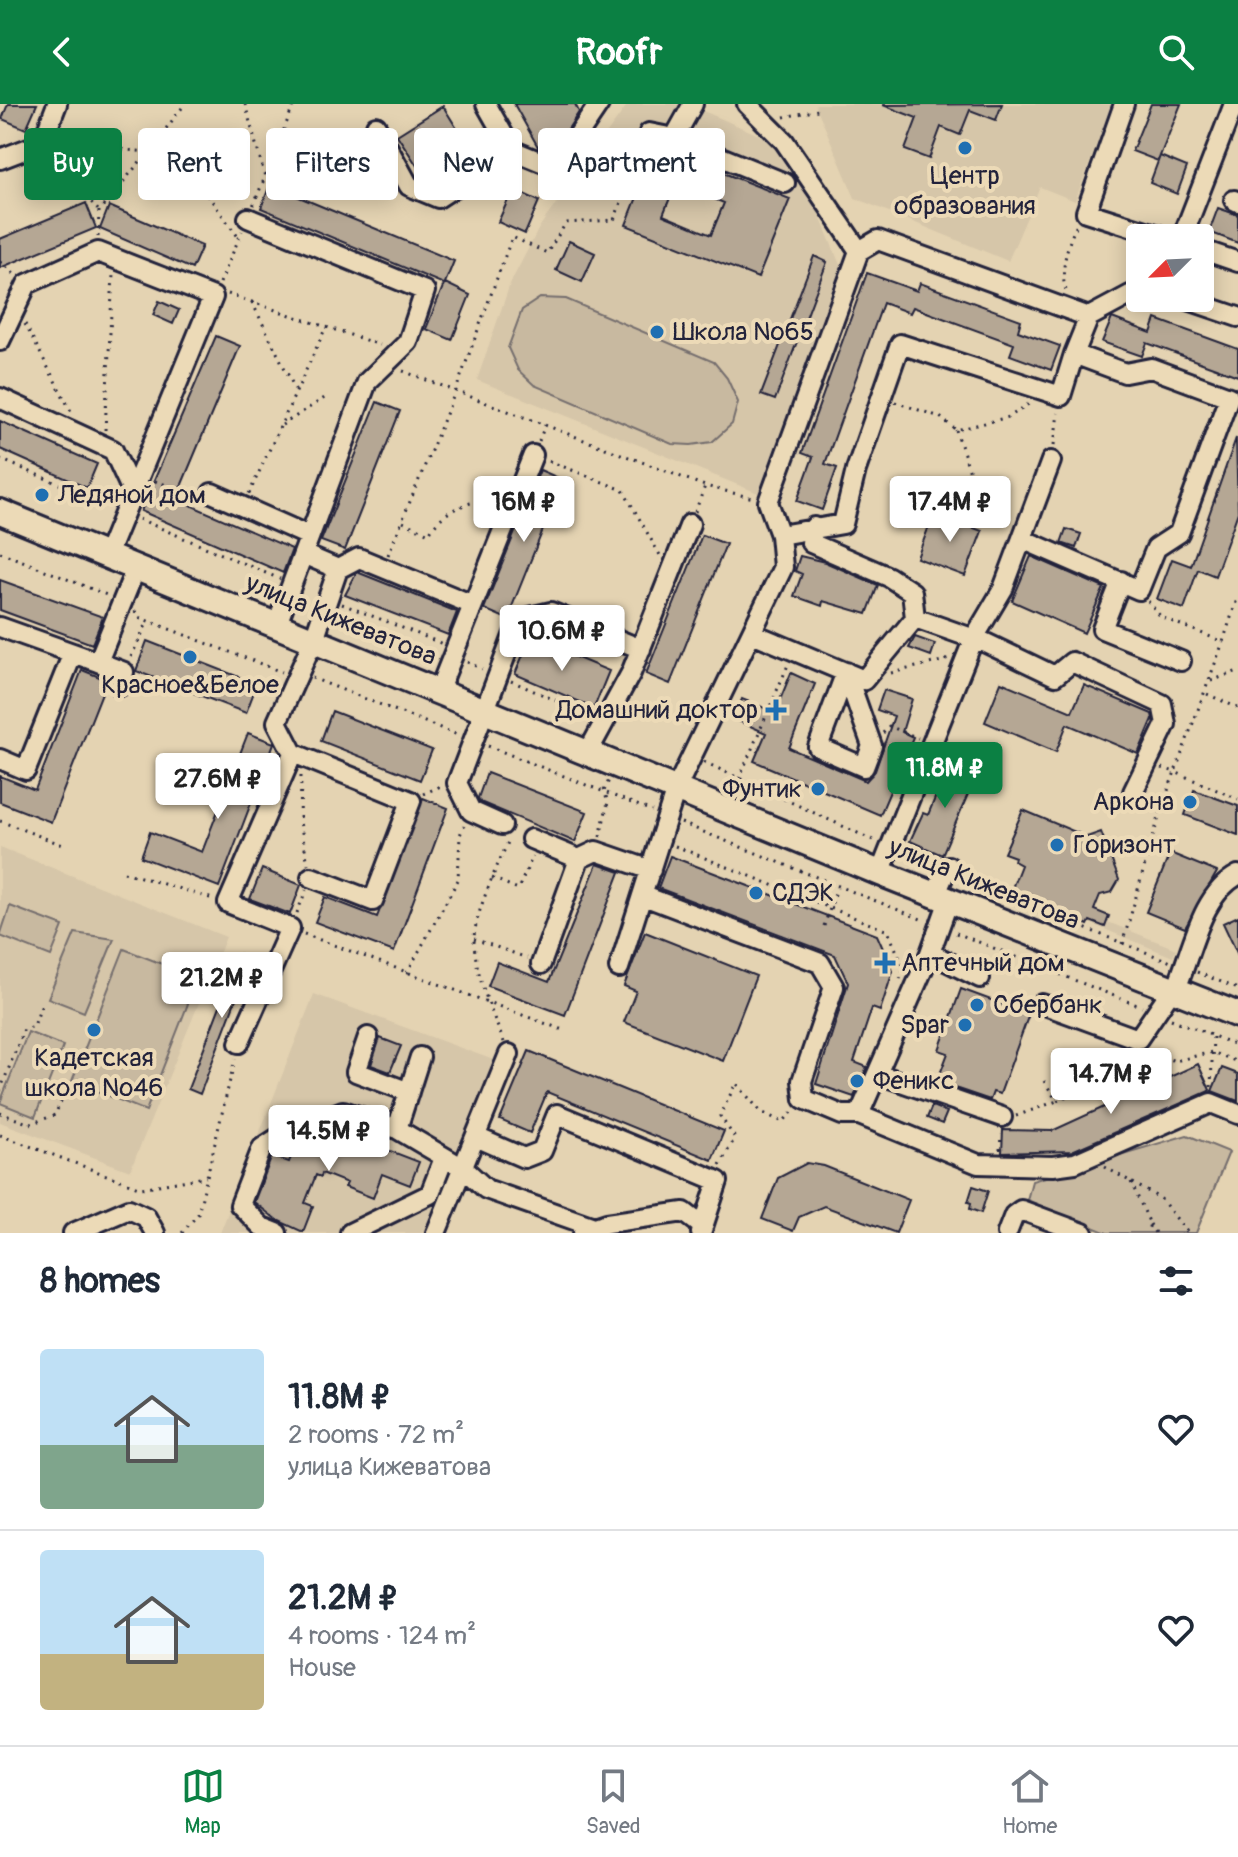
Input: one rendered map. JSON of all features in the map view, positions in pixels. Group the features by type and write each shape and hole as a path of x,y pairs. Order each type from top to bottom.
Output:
{"main road":[{"name":"улица Кижеватова","path":"0,512 880,873 944,883 1116,967 1238,1015"}],"street":[{"path":"48,128 57,104"},
{"path":"486,104 500,128"},
{"path":"522,154 556,168 599,104"},
{"path":"680,128 693,104"},
{"path":"747,104 784,141 859,251"},
{"path":"1124,104 1086,212 1126,225"},
{"path":"1187,224 1234,104"},
{"path":"376,126 409,186 414,188"},
{"path":"0,159 24,150"},
{"path":"725,159 785,183"},
{"path":"248,218 425,291 408,342 367,382 277,624"},
{"path":"619,968 676,789 783,567 780,535 768,502 859,251 878,240 1089,317"},
{"path":"1214,254 1238,262"},
{"path":"0,341 27,284 106,255 213,297 107,555"},
{"path":"780,535 843,524 856,470 900,344 1054,394 1089,317 1126,297"},
{"path":"1214,309 1238,317"},
{"path":"1022,539 1139,590 1156,548 1179,533 1229,397 1151,368 1125,373 1074,354"},
{"path":"0,398 113,450 135,483"},
{"path":"439,690 533,455"},
{"path":"880,873 971,647 1003,589 1051,461"},
{"path":"203,494 244,507 309,536"},
{"path":"588,752 641,649 690,524"},
{"path":"752,633 864,680 915,618 912,592 889,577 811,543 814,527"},
{"path":"303,554 338,569"},
{"path":"311,877 373,901 411,801 297,754 277,722 314,639 338,569 359,558 473,605"},
{"path":"98,662 136,568"},
{"path":"1121,581 1102,629 1181,661"},
{"path":"579,859 471,811 457,783 515,631 530,617 551,612 641,649"},
{"path":"915,618 971,647 1055,676 1072,662 1162,704 1166,724 1133,792"},
{"path":"0,627 98,662 122,679"},
{"path":"0,759 26,770 73,653"},
{"path":"846,672 872,746 864,767 818,747 846,672"},
{"path":"239,1043 290,928 228,903 297,754"},
{"path":"541,964 579,859 596,851 651,870"},
{"path":"1042,1004 1138,1039 1174,990 1212,896 1224,882 1238,875"},
{"path":"859,1115 930,953 944,883"},
{"path":"644,896 820,963 834,987 802,1081 804,1099 842,1115 859,1115 978,1164 1053,1166 1088,1158 1211,1103 1238,1114"},
{"path":"930,953 980,978"},
{"path":"368,1037 356,1072 409,1092"},
{"path":"436,1233 509,1054"},
{"path":"397,1129 420,1057"},
{"path":"878,1074 1002,1117"},
{"path":"277,1233 262,1227 240,1205 262,1148 282,1135 343,1111 397,1129 463,1168 486,1189 594,1227"},
{"path":"476,1137 524,1158 542,1151 557,1114 718,1181 701,1229 684,1212 594,1227 576,1233"},
{"path":"350,1233 430,1194 444,1158"},
{"path":"1007,1233 1014,1215 1021,1210 1083,1233"},
{"path":"73,1233 143,1219 163,1233"}],"path":[{"path":"166,128 185,104"},
{"path":"245,104 265,177"},
{"path":"294,104 216,290 326,327 456,390 705,486 768,502"},
{"path":"764,121 818,110"},
{"path":"99,211 138,164"},
{"path":"89,200 99,211 106,255 104,446"},
{"path":"211,200 239,238"},
{"path":"383,568 456,390 512,237 547,253 566,223 614,220 622,200"},
{"path":"1067,292 1063,282 1071,234 1086,212"},
{"path":"0,262 27,284"},
{"path":"252,302 296,391"},
{"path":"16,306 84,436"},
{"path":"244,507 326,327"},
{"path":"956,430 1009,417 1054,394 1051,461"},
{"path":"280,426 326,397"},
{"path":"881,397 940,417 956,430 972,478"},
{"path":"533,455 623,490 670,574"},
{"path":"0,459 123,511"},
{"path":"88,496 135,483 203,494"},
{"path":"690,524 705,486"},
{"path":"402,522 429,534 436,521 455,508 516,497"},
{"path":"0,552 123,602"},
{"path":"1139,590 1161,617 1223,642"},
{"path":"1116,967 1140,892 1154,826 1207,694 1238,596"},
{"path":"138,617 297,678 315,678 1238,1046"},
{"path":"122,679 148,621"},
{"path":"864,680 971,647"},
{"path":"739,779 793,651"},
{"path":"472,664 604,722"},
{"path":"1211,681 1238,671"},
{"path":"1207,694 1238,708"},
{"path":"888,728 913,736"},
{"path":"297,754 300,822 311,877 290,928 563,1030"},
{"path":"692,756 891,848 944,883 1122,942 1238,989"},
{"path":"1147,762 1238,799"},
{"path":"411,801 434,787 457,783"},
{"path":"604,823 608,802"},
{"path":"407,973 458,880 460,835 471,811"},
{"path":"0,821 63,845"},
{"path":"492,878 518,889 522,834"},
{"path":"509,1054 488,1002 474,939 492,878 522,834"},
{"path":"661,840 888,931 904,968 899,981"},
{"path":"124,872 228,903"},
{"path":"824,926 837,887"},
{"path":"474,939 541,964"},
{"path":"0,1091 24,1029 34,1026 42,1003"},
{"path":"1211,1103 1213,1036"},
{"path":"182,1233 198,1214 239,1043"},
{"path":"999,1165 1002,1117 1025,1115 1057,1101 1130,1063 1139,1048 1175,1061 1212,1052 1238,1062"},
{"path":"1044,1081 1057,1101"},
{"path":"713,1178 735,1138 720,1116 736,1083 761,1112 783,1122 804,1099"},
{"path":"1,1115 30,1124 55,1115 67,1087"},
{"path":"0,1135 141,1188 206,1177"},
{"path":"1088,1158 1161,1199 1188,1233"},
{"path":"1131,1182 1155,1233"},
{"path":"1147,1233 1150,1224"}],"shaded area":[{"name":"Школа №65","path":"628,104 687,104 780,144 816,207 843,272 763,495 477,380 510,284 540,226 559,200 725,200 725,128 611,128"},
{"name":"Центр образования","path":"815,104 1112,104 1075,201 1040,187 1008,261 855,198"},
{"path":"540,298 566,299 714,362 727,378 738,402 732,424 712,442 672,444 534,385 518,370 508,348 522,310"},
{"name":"Кадетская школа №46","path":"0,847 226,937 130,1171 0,1122"},
{"path":"10,906 63,926 51,956 0,936"},
{"path":"1075,909 1176,949 1173,957 1072,916"},
{"path":"75,933 114,939 84,1012 48,998"},
{"path":"124,949 198,978 146,1111 72,1081"},
{"path":"314,994 499,1062 425,1233 220,1233"},
{"path":"28,1032 63,1046 35,1117 0,1103"},
{"path":"1187,1135 1229,1152 1196,1233 1107,1233 1027,1200 1032,1181"}],"building":[{"path":"8,104 37,104 26,128 2,119"},
{"path":"514,104 575,104 579,112 569,128 538,128 538,147"},
{"path":"1002,104 996,120 970,110 960,135 941,127 929,159 905,150 917,118 883,105"},
{"path":"1151,104 1181,104 1158,161 1132,151"},
{"path":"443,106 457,128 414,128 414,161 398,134"},
{"path":"1160,156 1187,167 1177,194 1150,183"},
{"path":"725,174 790,199 758,278 626,225 636,200 669,200 663,215 711,235 724,203 717,200 725,200"},
{"path":"522,193 539,201 525,234 498,222 508,200 522,200"},
{"path":"266,195 266,200 306,200 454,261 445,283 470,295 452,340 426,329 444,284 261,208"},
{"path":"86,203 96,228 0,268 0,239"},
{"path":"109,206 202,246 192,269 100,229"},
{"path":"1218,208 1238,215 1238,243 1214,234 1212,224"},
{"path":"569,241 595,253 582,282 556,270"},
{"path":"814,256 827,262 775,400 761,395"},
{"path":"867,273 917,291 920,283 1021,320 1018,331 1060,346 1051,370 1010,355 1014,344 913,307 910,313 883,303 825,464 837,468 822,510 797,501 813,457 802,453"},
{"path":"159,301 179,310 173,324 153,315"},
{"path":"1112,318 1151,333 1156,319 1238,349 1238,376 1147,343 1142,356 1102,342"},
{"path":"216,336 240,346 177,496 191,502 190,505 292,549 283,573 141,511"},
{"path":"377,402 400,411 345,550 321,541"},
{"path":"0,421 97,464 87,488 0,449"},
{"path":"1236,438 1238,512 1215,576 1198,569 1184,609 1157,599 1172,559 1191,566"},
{"path":"540,470 563,480 507,619 484,609"},
{"path":"934,513 982,531 965,576 917,558"},
{"path":"1066,529 1081,534 1076,548 1061,543"},
{"path":"702,535 726,544 670,684 646,674"},
{"path":"800,556 825,562 878,585 867,614 823,601 822,606 794,596 802,574 795,571"},
{"path":"1031,556 1104,588 1084,633 1012,601"},
{"path":"357,572 457,612 448,635 345,595"},
{"path":"0,580 103,617 92,644 0,610"},
{"path":"915,637 935,644 931,656 909,648"},
{"path":"530,638 609,671 594,708 515,674"},
{"path":"147,641 257,684 246,713 136,671"},
{"path":"82,670 107,680 51,822 0,802 0,776 35,790"},
{"path":"791,673 815,684 789,748 866,781 875,771 894,716 877,710 884,690 912,699 902,732 913,737 880,815 754,761 766,733 734,719 742,699 775,712"},
{"path":"1001,682 1072,712 1084,685 1152,714 1153,719 1138,754 1067,724 1056,752 985,722"},
{"path":"332,711 432,750 420,780 321,741"},
{"path":"248,733 274,743 219,887 141,857 150,832 202,852"},
{"path":"950,762 977,773 942,855 910,841 923,813 928,815"},
{"path":"487,773 587,812 575,842 480,802 478,798"},
{"path":"1194,790 1238,806 1238,835 1185,815"},
{"path":"423,798 448,808 394,952 315,922 325,897 377,917"},
{"name":"Горизонт","path":"1023,810 1087,837 1101,832 1119,880 1112,892 1100,895 1094,910 1109,916 1105,927 1090,921 1088,925 1057,912 1054,919 1007,901 1021,865 1014,861 1015,857 1004,853"},
{"path":"1170,853 1217,872 1185,928 1146,912"},
{"path":"670,856 877,935 893,971 880,1011 872,1008 854,1062 867,1067 854,1097 816,1084 848,983 835,955 658,888"},
{"path":"597,864 620,872 565,1015 488,986 497,962 549,982"},
{"path":"262,869 301,885 290,914 250,899"},
{"path":"1238,916 1238,955 1223,923"},
{"path":"645,932 756,976 723,1061 624,1022 636,991 624,986"},
{"path":"240,954 259,961 253,978 245,975 200,1094 188,1089"},
{"path":"961,989 1029,1014 1000,1094 993,1092 990,1100 937,1082 948,1053 939,1050"},
{"path":"380,1038 401,1046 390,1072 371,1065"},
{"path":"529,1051 724,1131 712,1160 547,1092 530,1133 500,1120"},
{"path":"1198,1064 1210,1090 1207,1092 1072,1151 1002,1153 1003,1130 1052,1131"},
{"path":"1222,1068 1238,1074 1238,1101 1212,1091"},
{"path":"932,1106 947,1112 942,1124 927,1118"},
{"path":"342,1124 388,1143 385,1149 419,1162 410,1185 382,1174 373,1198 345,1187 347,1183 322,1173 321,1177 316,1175 305,1203 313,1206 303,1232 277,1220 254,1202 272,1156 289,1162 297,1142 309,1137 332,1146"},
{"path":"807,1163 824,1166 909,1200 896,1233 824,1206 799,1217 793,1231 762,1219 778,1178"},
{"path":"973,1186 988,1191 981,1213 970,1209 971,1203 968,1202"}],"place":[{"name":"Центр образования","path":"965,148"},
{"name":"Школа №65","path":"657,332"},
{"name":"Ледяной дом","path":"42,495"},
{"name":"Красное&Белое","path":"190,657"},
{"name":"Домашний доктор","path":"776,710"},
{"name":"Фунтик","path":"818,789"},
{"name":"Аркона","path":"1190,802"},
{"name":"Горизонт","path":"1057,845"},
{"name":"СДЭК","path":"756,893"},
{"name":"Аптечный дом","path":"885,963"},
{"name":"Сбербанк","path":"977,1005"},
{"name":"Spar","path":"965,1025"},
{"name":"Кадетская школа №46","path":"94,1030"},
{"name":"Феникс","path":"857,1081"}]}
